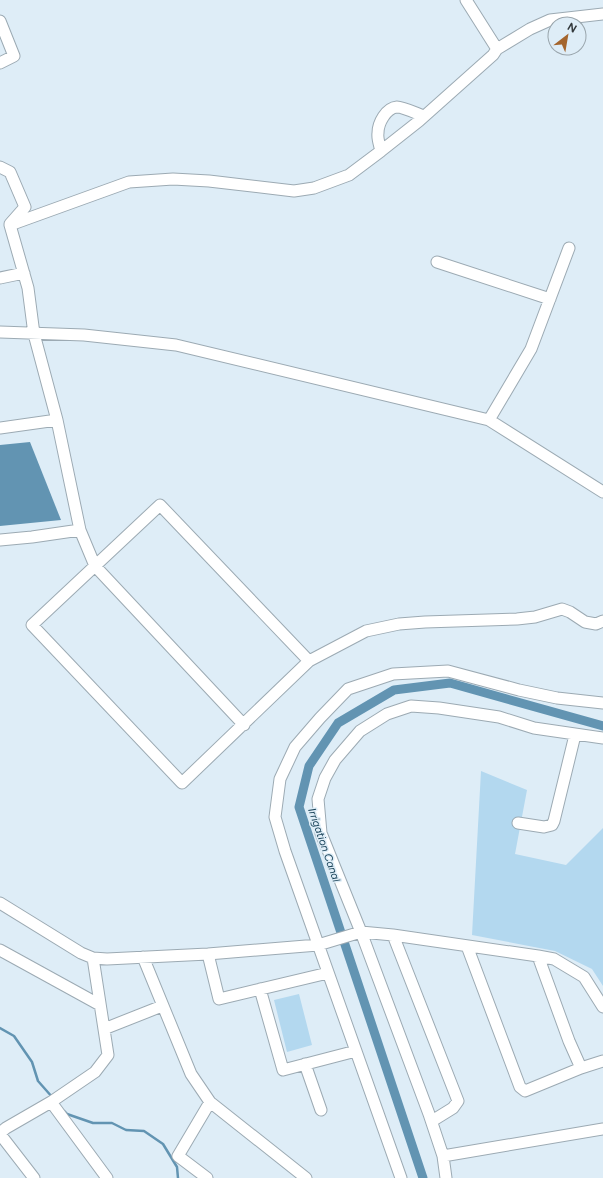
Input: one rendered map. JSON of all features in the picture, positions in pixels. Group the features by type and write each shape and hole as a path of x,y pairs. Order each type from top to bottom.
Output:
{"street":[{"path":"466,0 497,49"},
{"path":"10,225 129,182 173,179 209,181 294,191 314,188 349,175 424,116 493,55 497,49 530,29 550,20 603,14"},
{"path":"0,21 14,56 0,63"},
{"path":"381,151 378,133 381,120 391,109 398,107 424,116"},
{"path":"0,167 10,172 25,207 10,225"},
{"path":"10,225 28,288 34,334 57,420 80,530 95,566 244,725"},
{"path":"489,420 531,349 569,248"},
{"path":"437,262 550,299"},
{"path":"0,278 24,273"},
{"path":"0,332 84,335 176,344 489,420 603,492"},
{"path":"0,428 57,420"},
{"path":"309,661 160,505 32,625 182,783 309,661 366,631 398,624 535,617 562,609 570,612 584,622 596,624 603,621"},
{"path":"0,540 80,530"},
{"path":"401,1178 284,851 275,817 280,779 295,747 348,689 392,674 448,671 519,690 557,698 603,703"},
{"path":"446,1178 443,1156 432,1121 361,932 321,833 318,799 325,778 335,760 360,731 387,714 411,706 458,710 499,717 534,728 603,738"},
{"path":"518,823 544,827 552,825 575,735"},
{"path":"0,902 81,953 93,958 107,959 208,954 318,945 361,932 393,935 554,959 584,977 603,1007"},
{"path":"393,935 458,1101 452,1108 432,1121"},
{"path":"467,946 520,1087 525,1091 581,1068 603,1061"},
{"path":"0,950 100,1005"},
{"path":"208,954 219,999 328,974"},
{"path":"538,956 569,1042 581,1068"},
{"path":"143,957 191,1074 210,1102 306,1178"},
{"path":"34,1178 0,1134 6,1128 55,1100 95,1072 108,1055 93,958"},
{"path":"260,989 283,1070 356,1051"},
{"path":"104,1029 162,1006"},
{"path":"305,1064 321,1110"},
{"path":"55,1100 107,1178"},
{"path":"208,1178 178,1156 210,1102"},
{"path":"443,1156 603,1128"}],"shaded area":[{"path":"30,442 61,520 0,526 0,445"},
{"path":"481,771 527,790 515,854 566,865 603,828 603,986 592,969 555,951 472,935"},
{"path":"299,994 312,1045 287,1052 274,1000"}],"waterway":[{"name":"Irrigation Canal","path":"423,1178 299,807 309,766 338,723 394,690 450,683 603,726"},
{"path":"0,1028 14,1036 32,1062 38,1081 53,1098"},
{"path":"64,1111 67,1114 93,1123 112,1123 126,1130 144,1131 163,1144 177,1167 178,1178"}]}
